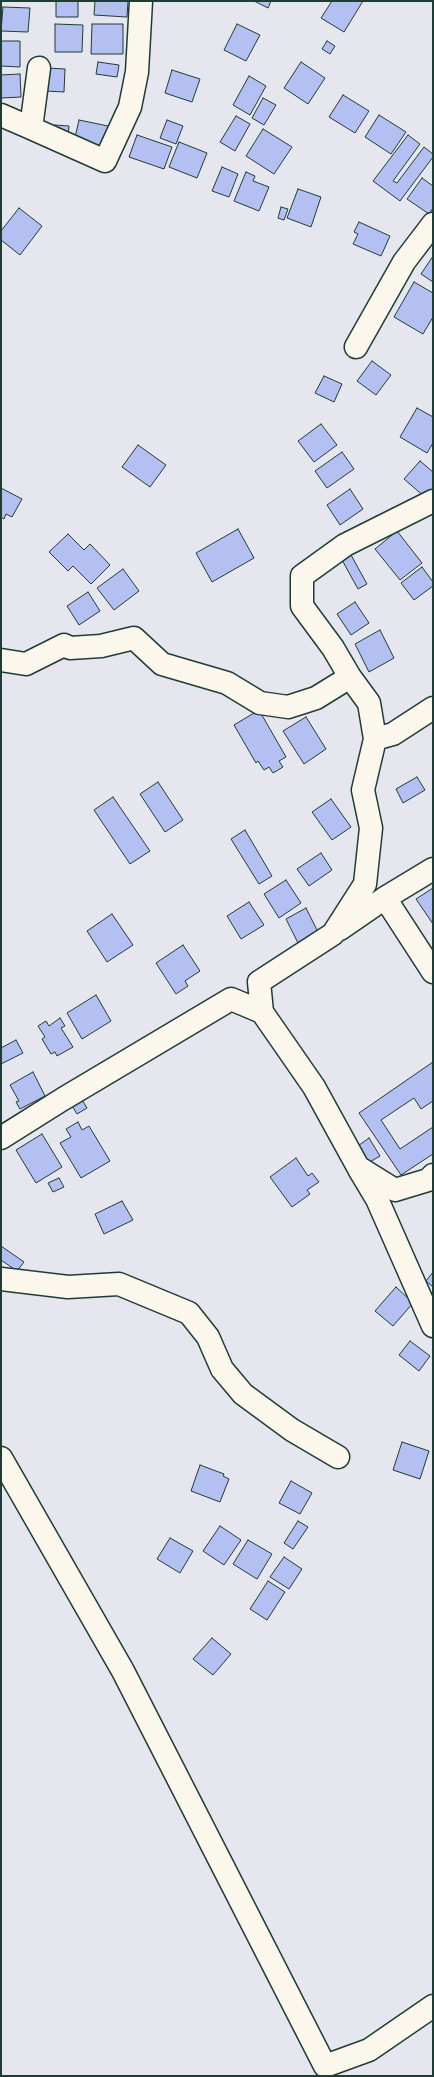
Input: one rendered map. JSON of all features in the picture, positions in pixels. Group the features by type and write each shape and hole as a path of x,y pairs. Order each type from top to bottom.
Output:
{"street":[{"path":"1,115 105,161 130,107 137,72 141,1"},
{"path":"31,128 38,68"},
{"path":"356,347 404,262 433,224"},
{"path":"333,934 365,884 371,828 363,790 375,739 369,703 350,677 333,648 302,606 302,576 344,545 433,501"},
{"path":"1,660 26,664 64,645 70,648 101,646 134,638 162,664 227,683 260,703 288,707 316,698 350,677"},
{"path":"375,739 393,734 433,708"},
{"path":"433,869 385,898 259,982 262,1012 314,1087 377,1199 433,1326"},
{"path":"385,898 433,972"},
{"path":"1,1138 63,1099 231,999 262,1012"},
{"path":"358,1167 395,1190 428,1180 433,1175"},
{"path":"1,1279 68,1287 119,1284 189,1313 208,1337 222,1369 243,1394 292,1430 338,1457"},
{"path":"1,1458 123,1671 325,2066 369,2050 433,2006"}],"building":[{"path":"56,1 78,1 78,17 56,17"},
{"path":"95,1 128,1 127,17 94,15"},
{"path":"254,1 271,1 268,8"},
{"path":"332,1 363,1 344,32 321,18"},
{"path":"3,7 30,8 28,32 1,31"},
{"path":"55,24 83,25 82,52 55,52"},
{"path":"92,24 123,24 123,54 91,54"},
{"path":"237,24 260,35 246,61 224,50"},
{"path":"1,41 20,41 20,67 1,66"},
{"path":"327,41 335,46 330,54 322,49"},
{"path":"98,62 119,65 117,77 96,74"},
{"path":"301,62 325,78 308,104 284,88"},
{"path":"47,68 65,69 64,92 46,91"},
{"path":"172,70 200,79 192,102 165,93"},
{"path":"20,74 21,97 1,98 1,75"},
{"path":"249,76 266,86 250,115 233,105"},
{"path":"343,95 369,111 355,133 329,117"},
{"path":"263,98 276,105 264,125 252,118"},
{"path":"379,115 406,132 391,154 365,137"},
{"path":"236,116 250,124 235,151 220,142"},
{"path":"79,120 108,126 103,148 74,142"},
{"path":"167,120 183,126 176,144 160,138"},
{"path":"55,125 69,126 68,135 54,133"},
{"path":"263,129 292,147 274,174 246,156"},
{"path":"137,135 172,147 164,169 129,157"},
{"path":"408,135 420,144 393,181 397,183 424,147 433,154 433,157 400,201 373,181"},
{"path":"179,142 207,153 197,178 169,167"},
{"path":"222,167 238,174 229,197 212,191"},
{"path":"246,172 255,176 253,181 269,187 259,211 234,201"},
{"path":"422,178 433,186 433,208 429,214 407,199"},
{"path":"298,189 321,197 311,227 287,218"},
{"path":"281,207 288,209 284,220 278,218"},
{"path":"19,208 42,226 20,255 1,240 1,231"},
{"path":"359,222 390,236 381,256 353,244 358,234 354,232"},
{"path":"433,256 433,282 421,274"},
{"path":"414,282 433,293 433,317 423,334 394,317"},
{"path":"372,361 391,375 376,395 357,381"},
{"path":"324,376 342,384 334,402 315,393"},
{"path":"417,408 433,417 433,443 427,453 400,437"},
{"path":"321,424 337,445 314,462 298,441"},
{"path":"138,445 166,465 150,487 122,467"},
{"path":"342,452 354,469 327,488 315,471"},
{"path":"420,461 433,472 433,489 426,498 404,479"},
{"path":"1,488 22,499 12,517 6,514 4,519 1,517"},
{"path":"350,489 363,509 340,525 327,505"},
{"path":"238,529 254,558 212,582 196,553"},
{"path":"397,531 422,563 400,580 375,549"},
{"path":"68,534 84,550 90,544 110,565 91,584 73,566 68,571 49,552"},
{"path":"351,555 367,584 358,589 342,560"},
{"path":"422,567 433,582 433,586 414,600 401,583"},
{"path":"123,569 139,591 114,610 97,588"},
{"path":"88,592 100,611 79,625 67,606"},
{"path":"355,602 369,623 351,635 337,614"},
{"path":"380,630 394,658 369,672 355,644"},
{"path":"259,710 286,757 279,761 283,767 273,773 269,767 264,770 258,761 256,763 234,725"},
{"path":"306,717 326,749 304,764 283,731"},
{"path":"417,777 425,790 403,803 396,789"},
{"path":"158,782 183,820 165,832 140,794"},
{"path":"113,797 150,851 130,864 94,810"},
{"path":"331,799 351,827 332,840 312,812"},
{"path":"245,830 272,876 259,884 231,839"},
{"path":"321,853 332,870 309,886 297,869"},
{"path":"286,880 301,903 279,918 264,894"},
{"path":"433,888 433,924 416,899"},
{"path":"249,902 264,925 241,939 227,916"},
{"path":"306,908 319,934 299,945 286,919"},
{"path":"112,914 133,945 107,962 87,931"},
{"path":"183,945 200,971 185,981 188,986 176,994 156,963"},
{"path":"96,995 111,1021 82,1039 67,1013"},
{"path":"60,1018 65,1026 61,1028 73,1047 57,1056 55,1052 51,1054 42,1039 45,1037 38,1026 46,1021 49,1026"},
{"path":"16,1040 23,1053 1,1064 1,1048"},
{"path":"433,1062 433,1101 421,1109 414,1098 381,1120 400,1149 433,1127 433,1154 401,1175 359,1113"},
{"path":"33,1072 45,1096 20,1109 16,1102 19,1101 10,1085"},
{"path":"79,1095 87,1108 77,1114 69,1101"},
{"path":"78,1122 82,1130 89,1126 110,1161 81,1178 60,1143 71,1137 66,1129"},
{"path":"42,1134 62,1167 36,1183 16,1150"},
{"path":"369,1138 380,1156 368,1163 358,1146"},
{"path":"296,1158 308,1176 312,1173 319,1182 307,1190 310,1194 292,1207 270,1177"},
{"path":"59,1178 64,1187 53,1192 48,1183"},
{"path":"122,1201 133,1220 104,1234 95,1214"},
{"path":"1,1246 24,1262 17,1271 1,1260"},
{"path":"433,1272 433,1287 426,1281"},
{"path":"396,1287 413,1303 393,1326 375,1311"},
{"path":"410,1341 430,1356 419,1371 399,1355"},
{"path":"402,1442 429,1451 420,1479 393,1470"},
{"path":"200,1465 224,1474 223,1476 229,1479 220,1502 191,1491"},
{"path":"291,1481 312,1493 300,1514 279,1503"},
{"path":"298,1521 308,1527 293,1549 284,1543"},
{"path":"220,1526 241,1540 224,1565 203,1551"},
{"path":"170,1538 193,1551 180,1573 157,1559"},
{"path":"248,1540 272,1554 257,1579 233,1564"},
{"path":"284,1557 302,1569 289,1589 270,1577"},
{"path":"268,1581 285,1592 267,1620 250,1609"},
{"path":"212,1638 231,1654 213,1675 193,1659"}]}
